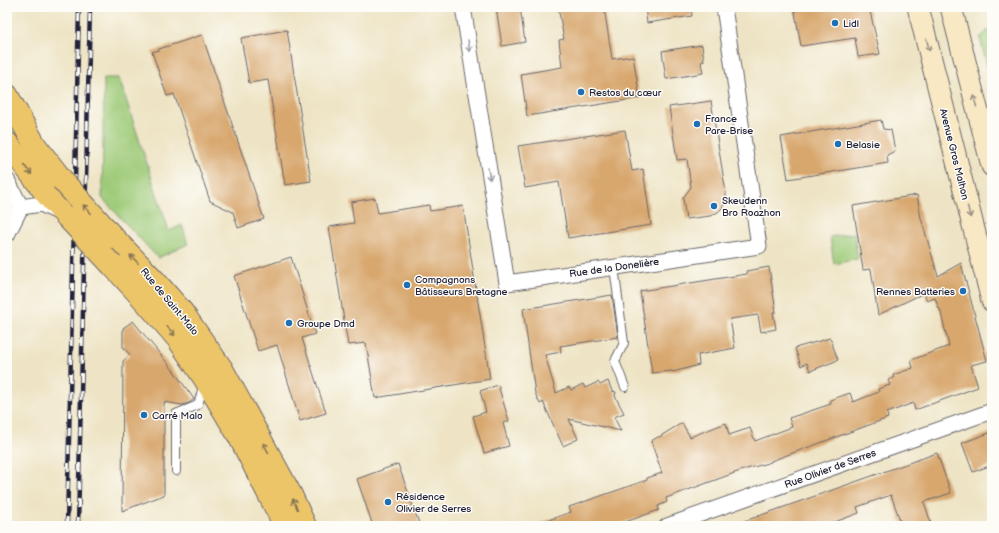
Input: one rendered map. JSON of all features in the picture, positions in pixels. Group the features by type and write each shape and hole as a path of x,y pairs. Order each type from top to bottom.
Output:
{"main road":[{"name":"Avenue Gros Malhon","path":"918,7 992,301"},
{"path":"951,7 992,166"},
{"name":"Rue de Saint-Malo","path":"7,95 35,145 62,180 155,281 183,314 214,374 247,432 291,495 305,526"},
{"name":"Rue de Saint-Malo","path":"7,144 48,196 146,302 178,340 214,374"},
{"name":"Rue de Saint-Malo","path":"247,432 285,526"}],"street":[{"name":"Rue de la Donelière","path":"463,7 507,283 759,246 724,7"},
{"path":"7,180 21,207"},
{"path":"21,207 41,204 67,217"},
{"path":"7,234 21,207"},
{"name":"Rue Olivier de Serres","path":"667,526 992,411"}],"lane":[{"path":"614,267 624,343 616,361 625,387"},
{"path":"176,471 176,414 198,405 214,374"}],"green space":[{"path":"992,26 992,85 980,38"},
{"path":"104,78 119,78 169,231 182,225 188,244 158,258 102,198"},
{"path":"854,233 858,259 834,264 830,237"}],"building":[{"path":"496,7 520,7 525,42 502,46"},
{"name":"Restos du cœur","path":"558,7 604,7 612,59 633,56 640,98 527,116 521,74 562,67 559,40 564,39"},
{"path":"645,7 691,7 692,16 647,23"},
{"name":"Lidl","path":"794,7 869,7 880,54 858,57 855,38 801,46"},
{"path":"287,30 311,181 285,185 268,80 249,83 241,38"},
{"path":"202,35 264,219 238,228 233,212 210,201 174,94 167,96 152,52"},
{"path":"702,45 704,61 701,62 703,73 666,79 662,51"},
{"path":"711,101 726,199 722,208 710,216 686,219 683,198 691,187 687,159 677,160 669,107"},
{"name":"Belasie","path":"881,120 883,129 891,130 895,151 887,155 888,163 788,179 781,137"},
{"path":"625,130 632,171 643,169 651,225 568,238 559,182 525,188 518,146"},
{"path":"917,195 921,218 938,276 961,263 987,361 971,365 978,387 915,410 913,403 887,413 888,418 771,462 740,471 666,498 667,502 658,506 659,510 614,526 537,526 537,524 571,512 569,507 647,480 647,478 662,473 651,441 682,423 690,437 726,423 729,435 750,428 755,441 792,427 789,418 831,404 830,400 850,393 853,402 879,392 878,389 890,385 888,380 894,378 893,375 913,368 911,360 949,346 940,309 935,298 927,301 924,293 878,315 871,269 863,270 853,206"},
{"name":"Compagnons Bâtisseurs Bretagne","path":"375,198 378,213 429,205 430,211 463,206 490,379 375,398 366,343 348,345 329,227 354,223 351,202"},
{"path":"291,257 315,334 302,338 326,413 300,421 277,345 258,351 234,276"},
{"path":"769,267 776,312 773,312 776,329 761,332 758,315 730,319 735,348 698,355 699,365 673,372 652,373 640,291 747,274 746,271"},
{"path":"612,295 618,337 560,346 561,352 545,355 556,393 569,387 571,390 583,384 585,388 598,382 600,385 608,381 612,391 616,392 615,396 624,413 614,417 621,431 569,419 578,439 563,446 543,402 540,404 535,393 523,309"},
{"name":"Carré Malo","path":"133,321 173,370 194,399 189,403 182,405 164,402 164,495 122,511 123,361 130,355 123,347 123,328"},
{"path":"830,338 838,360 810,371 807,363 801,366 795,348"},
{"path":"498,385 509,421 503,423 509,446 484,453 473,416 486,412 480,391"},
{"path":"992,432 992,465 973,472 962,443"},
{"path":"937,453 951,493 924,502 932,526 902,526 891,495 857,507 859,513 824,526 736,526 736,524"},
{"name":"Résidence Olivier de Serres","path":"398,464 420,526 373,526 357,479"}],"railway":[{"path":"67,526 79,7"},
{"path":"78,526 90,7"}],"place":[{"name":"Lidl","path":"835,23"},
{"name":"Restos du cœur","path":"581,92"},
{"name":"France Pare-Brise","path":"697,124"},
{"name":"Belasie","path":"838,144"},
{"name":"Skeudenn Bro Roazhon","path":"714,206"},
{"name":"Compagnons Bâtisseurs Bretagne","path":"407,285"},
{"name":"Rennes Batteries","path":"963,291"},
{"name":"Groupe Dmd","path":"289,323"},
{"name":"Carré Malo","path":"144,415"},
{"name":"Résidence Olivier de Serres","path":"388,502"}]}
